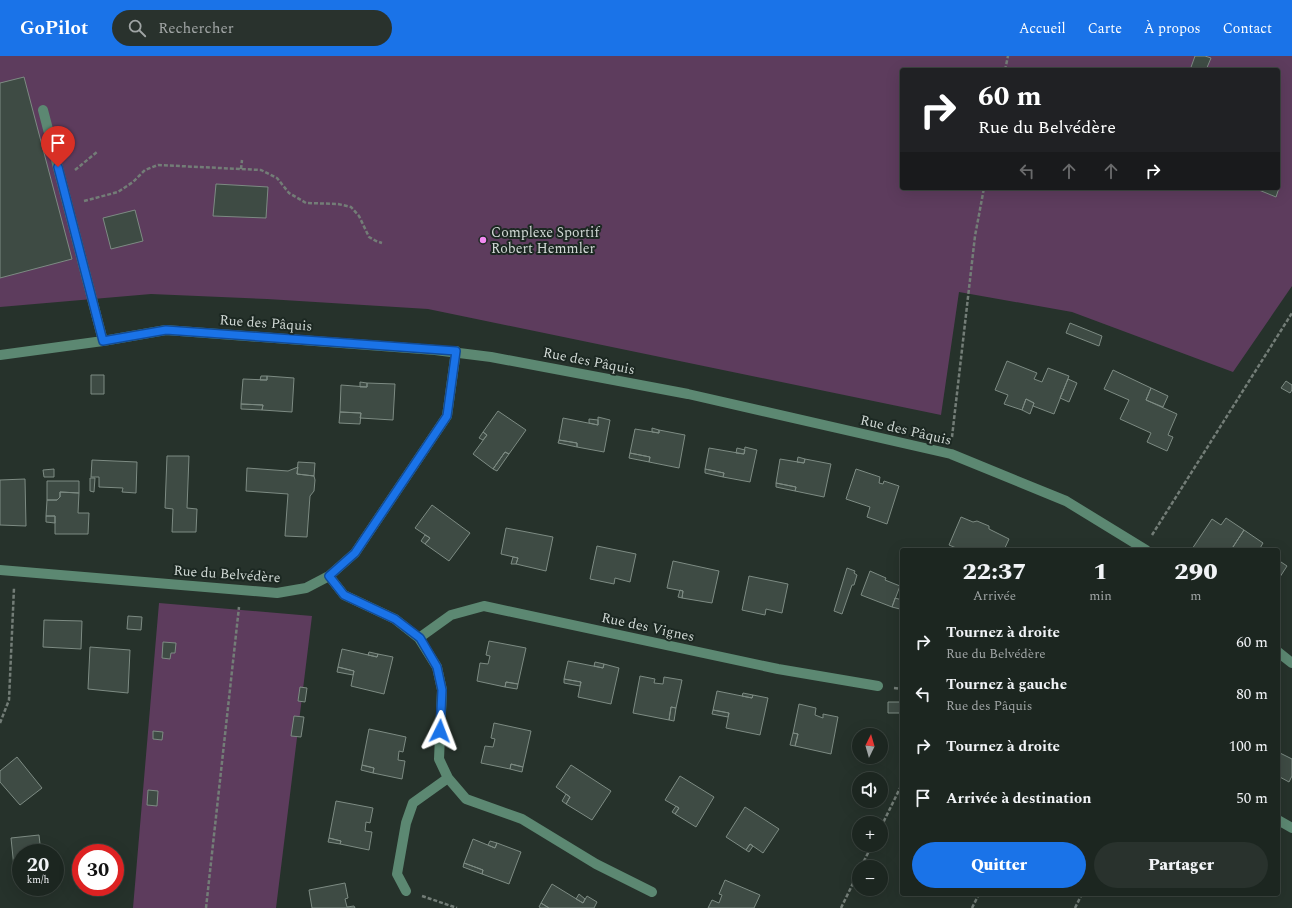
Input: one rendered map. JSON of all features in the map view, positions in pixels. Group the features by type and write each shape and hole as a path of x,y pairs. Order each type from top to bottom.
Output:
{"street":[{"path":"43,110 103,341"},
{"name":"Rue des Pâquis","path":"0,355 103,341 166,330 456,351 688,394 951,454 1066,501 1143,548"},
{"name":"Rue du Belvédère","path":"0,570 277,593 306,588 329,576 355,553 447,416 456,351"},
{"path":"329,576 344,595 395,619 420,638 437,667 442,690 439,759 448,778 466,799 522,819 596,864 652,892"},
{"name":"Rue des Vignes","path":"420,638 451,615 484,606 778,669 878,686"},
{"path":"1280,654 1292,663"},
{"path":"406,891 397,874 406,823 413,803 448,778"},
{"path":"1280,821 1292,828"}],"path":[{"path":"1005,68 1008,56"},
{"path":"61,182 97,152"},
{"path":"241,169 242,160"},
{"path":"68,206 118,192 133,182 145,170 158,165 261,170 277,178 289,193 306,203 338,204 351,207 359,216 369,237 382,243"},
{"path":"951,454 975,236 984,190"},
{"path":"1146,548 1292,313"},
{"path":"0,723 9,700 15,572"},
{"path":"206,908 240,590"},
{"path":"886,816 900,788"},
{"path":"841,908 852,885"},
{"path":"406,891 457,908"},
{"path":"972,908 978,896"},
{"path":"1075,908 1081,896"}],"shaded area":[{"name":"Complexe Sportif Robert Hemmler","path":"0,56 1292,56 1292,286 1233,372 1072,312 959,292 941,415 428,309 267,299 151,294 0,307"},
{"path":"159,603 312,616 276,908 133,908"}],"building":[{"path":"1195,56 1205,56 1211,58 1207,68 1191,68"},
{"path":"24,77 72,259 0,278 0,83"},
{"path":"216,184 268,187 266,218 213,216"},
{"path":"1259,190 1278,190 1276,197"},
{"path":"135,210 143,241 111,249 103,218"},
{"path":"1070,323 1102,336 1099,346 1066,333"},
{"path":"1007,361 1037,373 1034,379 1042,382 1048,368 1069,376 1054,414 1033,406 1034,403 1026,399 1022,410 1004,404 1008,395 995,390"},
{"path":"1113,370 1151,388 1146,400 1177,414 1168,435 1173,437 1167,451 1147,442 1151,433 1120,419 1129,400 1104,389"},
{"path":"91,375 104,375 104,394 91,394"},
{"path":"261,376 267,376 267,380 260,380"},
{"path":"267,376 294,378 292,412 262,410 263,405 241,404 243,379 267,380"},
{"path":"1068,379 1077,383 1069,402 1060,398"},
{"path":"1286,381 1292,385 1292,390 1290,393 1281,388"},
{"path":"360,382 367,383 367,387 360,387"},
{"path":"367,383 395,384 393,420 360,418 361,413 340,412 341,385 367,387"},
{"path":"1151,388 1168,396 1163,407 1146,400"},
{"path":"1026,399 1034,403 1030,414 1022,410"},
{"path":"241,404 263,405 262,410 241,409"},
{"path":"498,411 526,430 509,454 505,452 493,469 473,454 487,435 483,432"},
{"path":"340,412 361,413 360,424 339,423"},
{"path":"598,417 610,420 604,452 577,447 577,443 559,440 563,418 598,425"},
{"path":"589,419 598,420 598,425 589,423"},
{"path":"652,428 659,430 659,433 652,432"},
{"path":"635,429 659,433 659,430 685,435 679,468 649,462 650,457 630,453"},
{"path":"483,432 487,435 483,440 479,438"},
{"path":"559,440 577,443 577,447 558,443"},
{"path":"745,447 757,450 750,482 723,477 724,473 705,469 709,448 744,454"},
{"path":"737,448 745,450 744,454 736,453"},
{"path":"505,452 509,454 497,471 493,469"},
{"path":"630,453 650,457 649,462 629,458"},
{"path":"167,456 189,456 187,508 197,509 196,532 172,532 173,509 165,508"},
{"path":"798,457 805,459 804,463 797,462"},
{"path":"780,459 804,463 805,459 831,464 824,497 795,491 796,487 776,483"},
{"path":"92,460 137,462 136,493 122,492 123,488 99,487 99,477 91,477"},
{"path":"298,462 315,463 314,476 297,474"},
{"path":"298,467 297,474 314,476 315,480 314,491 310,496 307,537 285,536 288,494 246,491 247,468 288,471"},
{"path":"54,469 54,477 44,477 43,470"},
{"path":"705,469 724,473 723,477 705,473"},
{"path":"856,469 880,477 879,483 883,484 884,481 899,486 887,524 867,517 870,507 846,499"},
{"path":"90,478 95,478 94,492 90,491"},
{"path":"25,479 26,526 0,525 0,480"},
{"path":"47,481 79,481 79,493 60,492 60,497 57,500 47,500"},
{"path":"776,483 796,487 795,491 776,487"},
{"path":"60,492 79,493 78,513 89,513 88,534 55,534 55,516 46,516 47,500 57,500 60,497"},
{"path":"432,505 470,533 449,561 425,544 430,538 415,528"},
{"path":"46,516 55,516 55,523 46,522"},
{"path":"961,517 989,526 989,529 1009,539 1005,548 956,548 949,545"},
{"path":"1226,518 1244,530 1232,548 1193,548 1212,519 1221,525"},
{"path":"506,528 553,537 546,571 516,564 518,558 501,554"},
{"path":"1244,530 1263,543 1260,548 1232,548"},
{"path":"425,535 430,538 425,544 421,541"},
{"path":"597,546 636,554 630,582 615,578 614,584 590,579"},
{"path":"513,557 518,558 516,564 511,564"},
{"path":"673,561 719,571 712,603 682,598 683,591 667,588"},
{"path":"1280,561 1287,566 1280,577"},
{"path":"847,568 855,571 854,573 857,575 842,614 834,611"},
{"path":"870,571 886,578 885,580 900,586 892,607 861,595"},
{"path":"749,576 788,584 782,613 766,609 765,615 742,610"},
{"path":"680,590 683,591 682,598 678,597"},
{"path":"895,598 900,599 900,609 892,607"},
{"path":"128,616 142,617 141,630 127,629"},
{"path":"44,620 82,621 81,649 43,647"},
{"path":"489,641 526,648 518,684 506,682 505,687 477,681 480,663 488,664 490,656 486,655"},
{"path":"163,642 176,643 175,653 171,653 170,659 162,658"},
{"path":"90,647 130,650 128,693 88,689"},
{"path":"342,649 377,657 378,654 393,657 384,694 351,686 354,671 338,667"},
{"path":"369,652 378,654 377,657 368,655"},
{"path":"568,661 603,668 604,664 619,668 611,704 578,697 581,682 564,679"},
{"path":"595,662 604,664 603,668 594,666"},
{"path":"338,667 354,671 353,675 337,672"},
{"path":"640,676 655,679 654,683 663,684 664,677 682,680 676,708 671,707 669,720 633,713"},
{"path":"564,679 581,682 580,686 564,683"},
{"path":"506,682 518,684 517,689 505,687"},
{"path":"300,687 307,688 305,702 298,701"},
{"path":"717,691 752,698 753,695 768,698 760,735 726,728 729,713 713,710"},
{"path":"743,693 753,695 752,698 742,696"},
{"path":"888,702 900,702 900,713 888,713"},
{"path":"799,704 816,708 815,715 823,718 823,714 838,717 831,754 795,746 798,734 793,733"},
{"path":"671,707 676,708 674,721 669,720"},
{"path":"713,710 729,713 728,717 712,714"},
{"path":"294,716 304,717 301,737 291,736"},
{"path":"494,723 531,731 523,767 511,764 510,769 481,763 485,746 493,747 495,739 491,738"},
{"path":"369,729 406,737 403,752 399,751 398,760 405,761 402,779 373,773 374,768 362,765"},
{"path":"153,731 163,732 162,740 153,739"},
{"path":"793,733 798,734 795,746 790,745"},
{"path":"1280,753 1292,759 1292,776 1289,782 1280,777"},
{"path":"17,757 42,788 20,805 0,782 0,771"},
{"path":"511,764 523,767 522,772 510,769"},
{"path":"362,765 374,768 373,773 361,770"},
{"path":"571,765 611,791 592,820 566,804 570,797 556,787"},
{"path":"680,776 714,797 696,827 675,814 679,808 665,800"},
{"path":"148,790 158,791 157,806 147,805"},
{"path":"566,794 570,797 566,804 562,801"},
{"path":"336,801 373,808 370,823 366,822 365,831 372,832 369,850 340,844 341,841 329,838"},
{"path":"676,806 679,808 675,814 672,812"},
{"path":"745,807 779,829 763,853 750,844 746,850 726,837"},
{"path":"39,835 40,844 12,844 12,848 11,838"},
{"path":"329,838 341,841 340,844 328,842"},
{"path":"473,839 495,848 497,843 521,852 509,884 482,874 483,870 464,863"},
{"path":"490,841 497,843 495,848 488,845"},
{"path":"750,844 753,846 749,852 746,850"},
{"path":"464,863 483,870 482,874 463,867"},
{"path":"725,880 760,895 754,908 708,908 712,900 719,903 722,895 719,894"},
{"path":"345,883 348,898 345,899 347,907 354,906 355,908 312,908 309,890"},
{"path":"552,884 583,903 587,896 597,902 594,908 549,908 541,903"},
{"path":"579,894 585,899 583,903 576,899"},
{"path":"541,903 549,908 539,907"}],"place":[{"name":"Complexe Sportif Robert Hemmler","path":"483,240"}],"route":[{"path":"58,167 103,341 166,330 456,351 447,416 355,553 329,576 344,595 395,619 420,638 437,667 442,690 440,731"}]}
